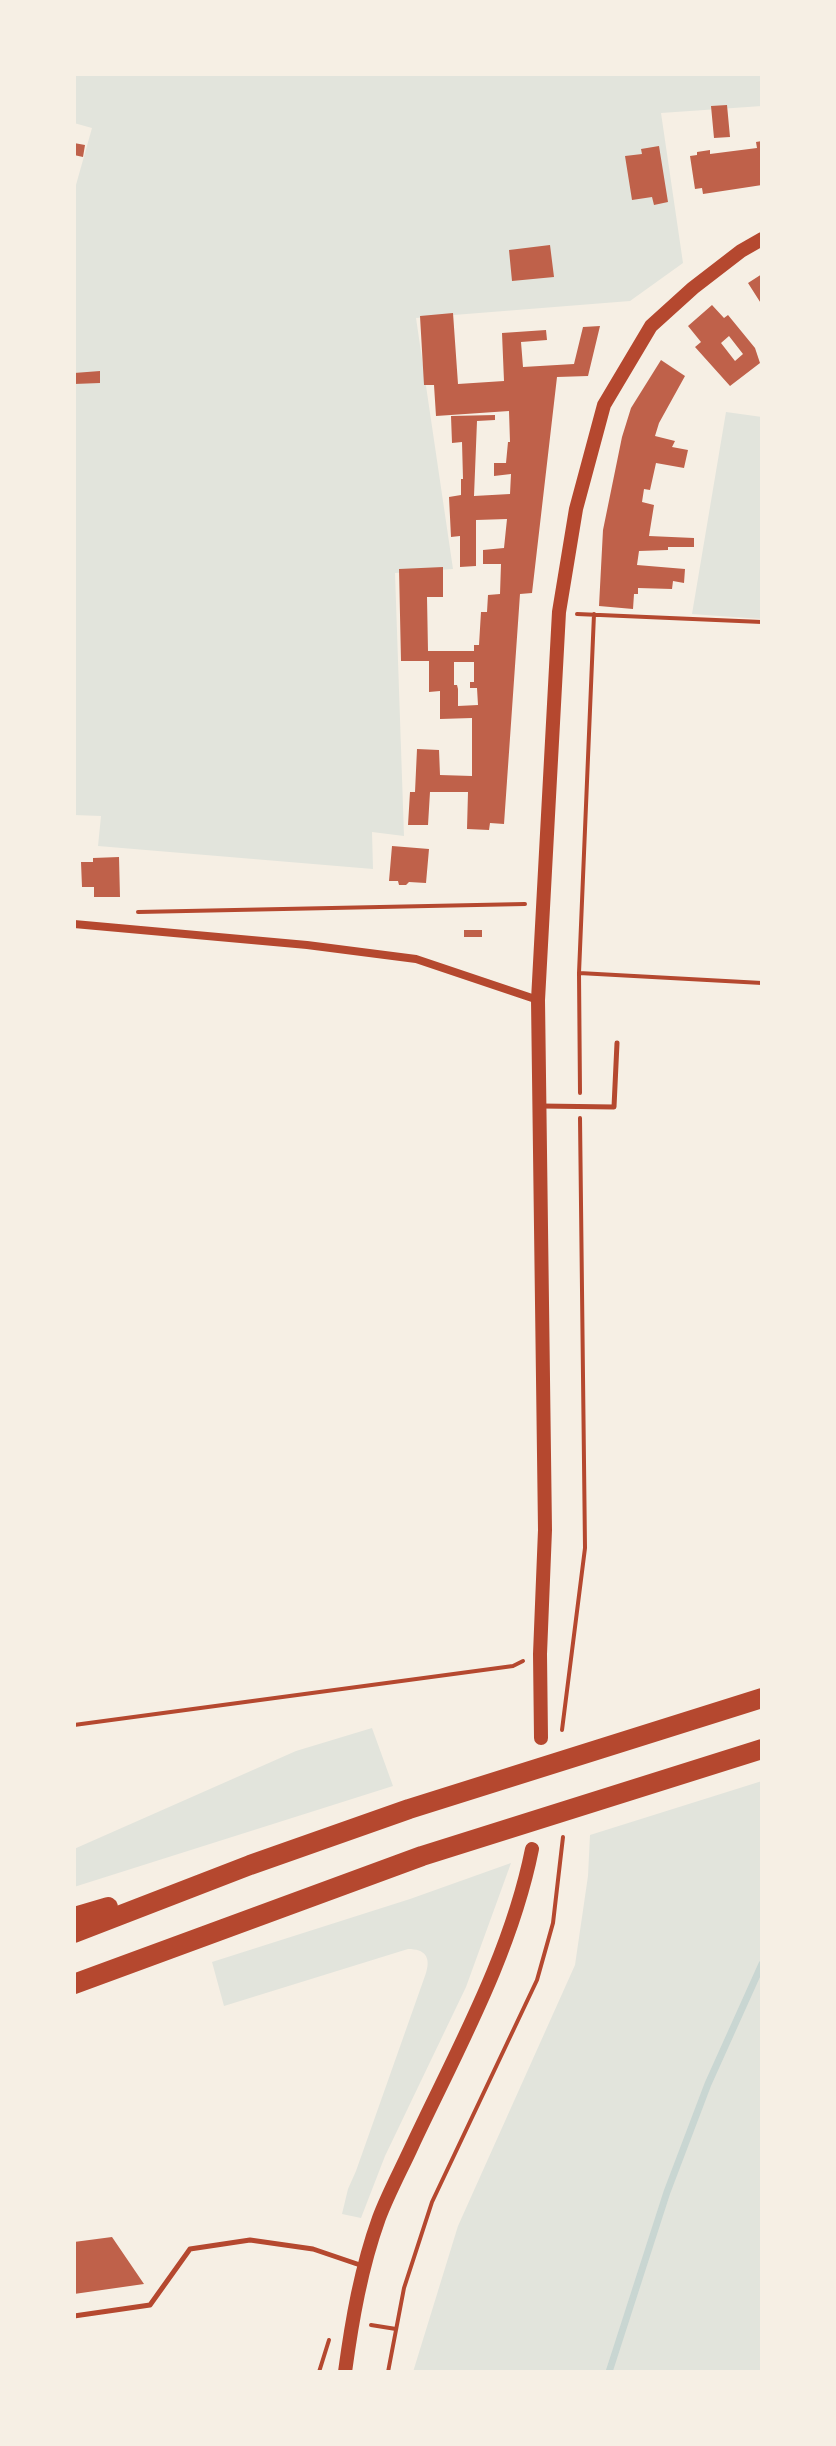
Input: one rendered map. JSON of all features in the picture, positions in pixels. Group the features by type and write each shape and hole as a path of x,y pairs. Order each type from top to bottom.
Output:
{"highway":[{"path":"74,1933 250,1865 409,1809 762,1698"},
{"path":"74,1984 422,1856 762,1749"},
{"path":"74,1917 250,1865"}],"street":[{"path":"541,1738 540,1654 545,1515 538,1000 559,612 576,509 604,405 651,326 693,288 762,239"},
{"path":"74,924 416,959 538,1000"},
{"path":"345,2372 364,2267 380,2217 501,1956 532,1849"}],"lane":[{"path":"540,1106 614,1107 617,1043"},
{"path":"74,2316 150,2305 190,2249 250,2240 313,2249 364,2267"}],"path":[{"path":"559,612 762,622"},
{"path":"562,1730 585,1548 579,973 594,614"},
{"path":"139,912 543,904"},
{"path":"579,973 762,983"},
{"path":"74,1725 513,1666 540,1654"},
{"path":"388,2372 404,2288 432,2202 537,1980 553,1923 563,1837"}],"shaded area":[{"path":"74,74 762,74 762,106 661,113 683,263 630,301 416,318 453,569 395,573 404,836 372,832 373,869 98,846 101,816 74,815 74,192 92,128 74,123"},
{"path":"726,412 762,417 762,619 692,614"},
{"path":"372,1728 393,1786 74,1887 74,1849 296,1751"},
{"path":"762,1781 762,2372 413,2372 458,2226 575,1965 588,1876 590,1835"},
{"path":"511,1863 466,1987 385,2156 361,2218 342,2214 348,2189 426,1973 427,1958 419,1950 408,1949 224,2006 212,1962 410,1899"}],"building":[{"path":"727,105 730,137 714,138 711,106"},
{"path":"762,141 762,185 703,194 702,188 695,189 690,156 710,150 710,154 757,148 756,142"},
{"path":"74,143 85,145 83,157 74,155"},
{"path":"659,146 668,202 654,205 652,197 632,200 625,156 642,154 641,149"},
{"path":"550,245 554,277 512,281 509,250"},
{"path":"762,274 762,305 748,283"},
{"path":"712,305 724,318 728,315 755,348 760,363 730,386 695,347 701,342 688,326","holes":["729,336 743,354 735,361 721,343"]},
{"path":"453,313 458,384 504,381 502,333 546,330 547,340 521,342 523,367 574,364 583,327 600,326 588,376 557,377 532,593 520,594 504,824 490,823 489,830 467,829 468,792 430,792 428,825 408,825 410,792 415,792 417,749 439,750 440,775 472,776 472,718 440,719 440,691 429,692 429,661 401,661 399,569 443,567 443,597 427,597 428,651 474,651 474,645 479,645 481,612 487,612 488,595 500,594 501,564 483,564 483,550 504,548 507,519 476,520 476,566 460,567 460,536 451,537 449,497 461,495 463,479 462,442 452,443 451,416 495,415 495,420 477,421 474,496 510,494 511,474 494,476 494,463 506,463 510,442 509,411 436,416 434,385 424,385 420,316","holes":["454,662 474,662 474,682 470,682 470,688 477,688 478,705 458,706"]},
{"path":"661,360 685,376 655,436 675,441 672,447 688,450 684,468 656,463 650,490 644,489 642,502 654,505 649,536 694,538 694,547 639,551 637,565 685,569 684,583 673,581 672,589 638,588 638,594 634,594 633,609 599,606 603,530 622,437 631,408"},
{"path":"100,371 100,383 74,384 74,373"},
{"path":"392,846 429,849 426,883 399,885 398,881 389,881"},
{"path":"119,857 120,897 94,897 94,887 82,887 81,862 93,862 93,858"},
{"path":"464,930 482,930 482,937 464,937"},
{"path":"112,2237 144,2284 74,2294 74,2242"}],"waterway":[{"path":"609,2372 667,2192 708,2084 762,1964"}]}
